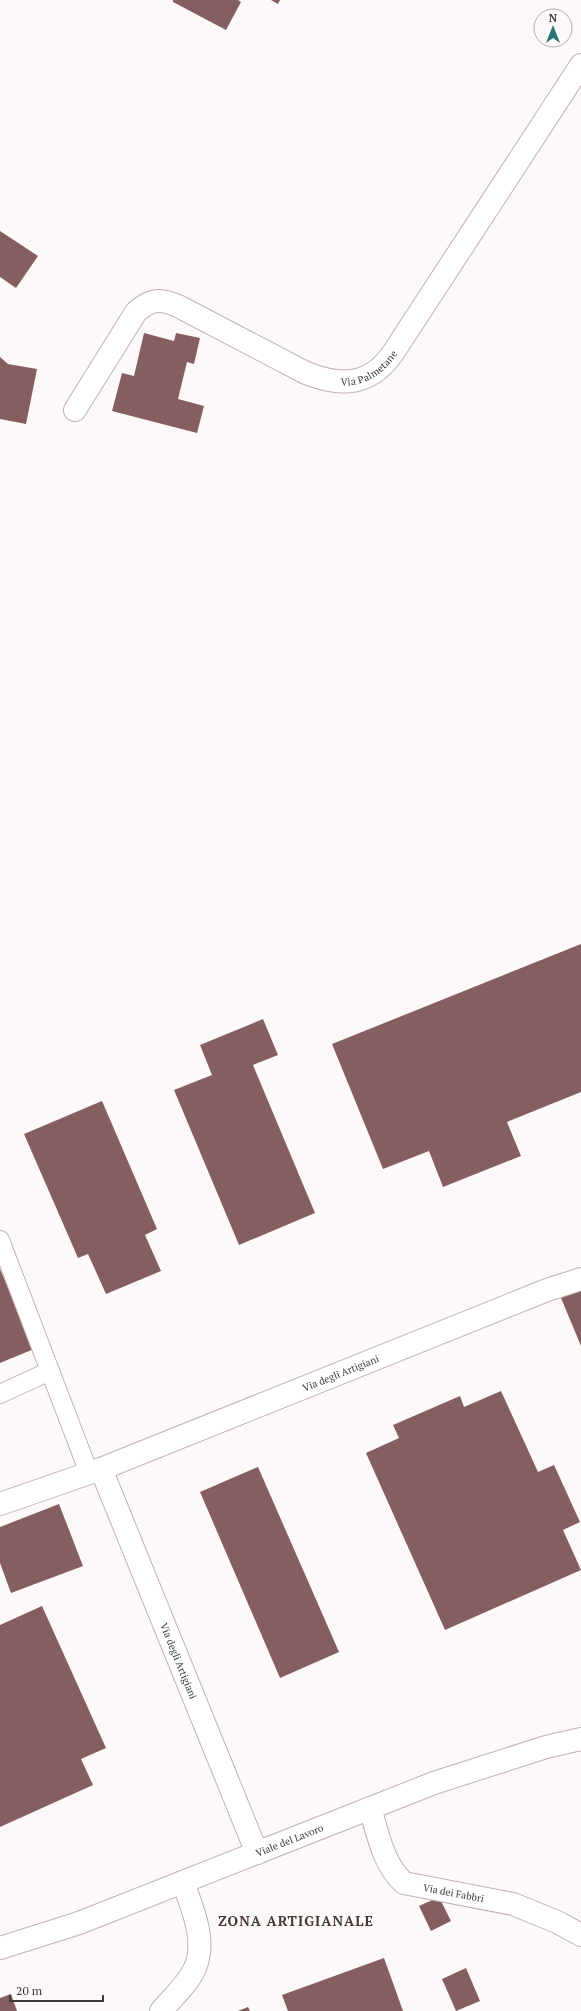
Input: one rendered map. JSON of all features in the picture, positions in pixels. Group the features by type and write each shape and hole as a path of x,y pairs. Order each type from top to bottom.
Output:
{"street":[{"name":"Via Palmetane","path":"75,410 133,316 144,305 157,301 178,306 306,373 324,380 352,381 362,379 379,370 393,353 581,65"},
{"name":"Via degli Artigiani","path":"0,1504 95,1471 548,1290 581,1279"},
{"name":"Via degli Artigiani","path":"95,1471 257,1853"},
{"name":"Viale del Lavoro","path":"0,1948 64,1928 441,1781 551,1746 581,1739"},
{"name":"Via dei Fabbri","path":"370,1808 387,1860 397,1877 404,1883 513,1904 557,1922 581,1935"},
{"path":"161,2011 190,1976 198,1958 198,1928 183,1882"}],"lane":[{"path":"0,1240 50,1372 95,1471"},
{"path":"0,1394 50,1372"}],"building":[{"path":"173,0 238,0 241,2 226,30 173,2"},
{"path":"271,0 280,0 278,4"},
{"path":"0,231 38,256 16,288 0,277"},
{"path":"144,333 174,341 176,333 200,338 194,364 187,362 178,399 204,406 197,433 112,411 122,373 134,376"},
{"path":"0,357 8,364 37,369 26,424 0,419"},
{"path":"581,944 581,1092 507,1122 521,1156 443,1187 429,1151 383,1169 332,1044"},
{"path":"263,1019 278,1055 253,1065 315,1213 239,1245 174,1090 212,1075 200,1045"},
{"path":"102,1101 157,1229 145,1235 161,1271 106,1294 88,1254 78,1258 24,1134"},
{"path":"0,1269 34,1349 0,1363"},
{"path":"581,1290 581,1346 561,1298"},
{"path":"501,1391 538,1472 554,1465 580,1522 563,1530 581,1570 445,1630 366,1453 399,1438 393,1425 460,1396 464,1407"},
{"path":"258,1467 339,1652 280,1678 200,1492"},
{"path":"59,1504 83,1566 11,1593 0,1563 0,1527"},
{"path":"42,1606 106,1748 81,1759 93,1785 0,1827 0,1625"},
{"path":"439,1897 451,1921 431,1931 419,1906"},
{"path":"384,1958 403,2011 288,2011 282,1995"},
{"path":"466,1968 480,2001 456,2011 442,1979"},
{"path":"11,1994 17,2011 0,2011 0,1998"},
{"path":"248,2007 250,2011 238,2011"}],"district":[{"name":"ZONA ARTIGIANALE","path":"296,1921"}]}
